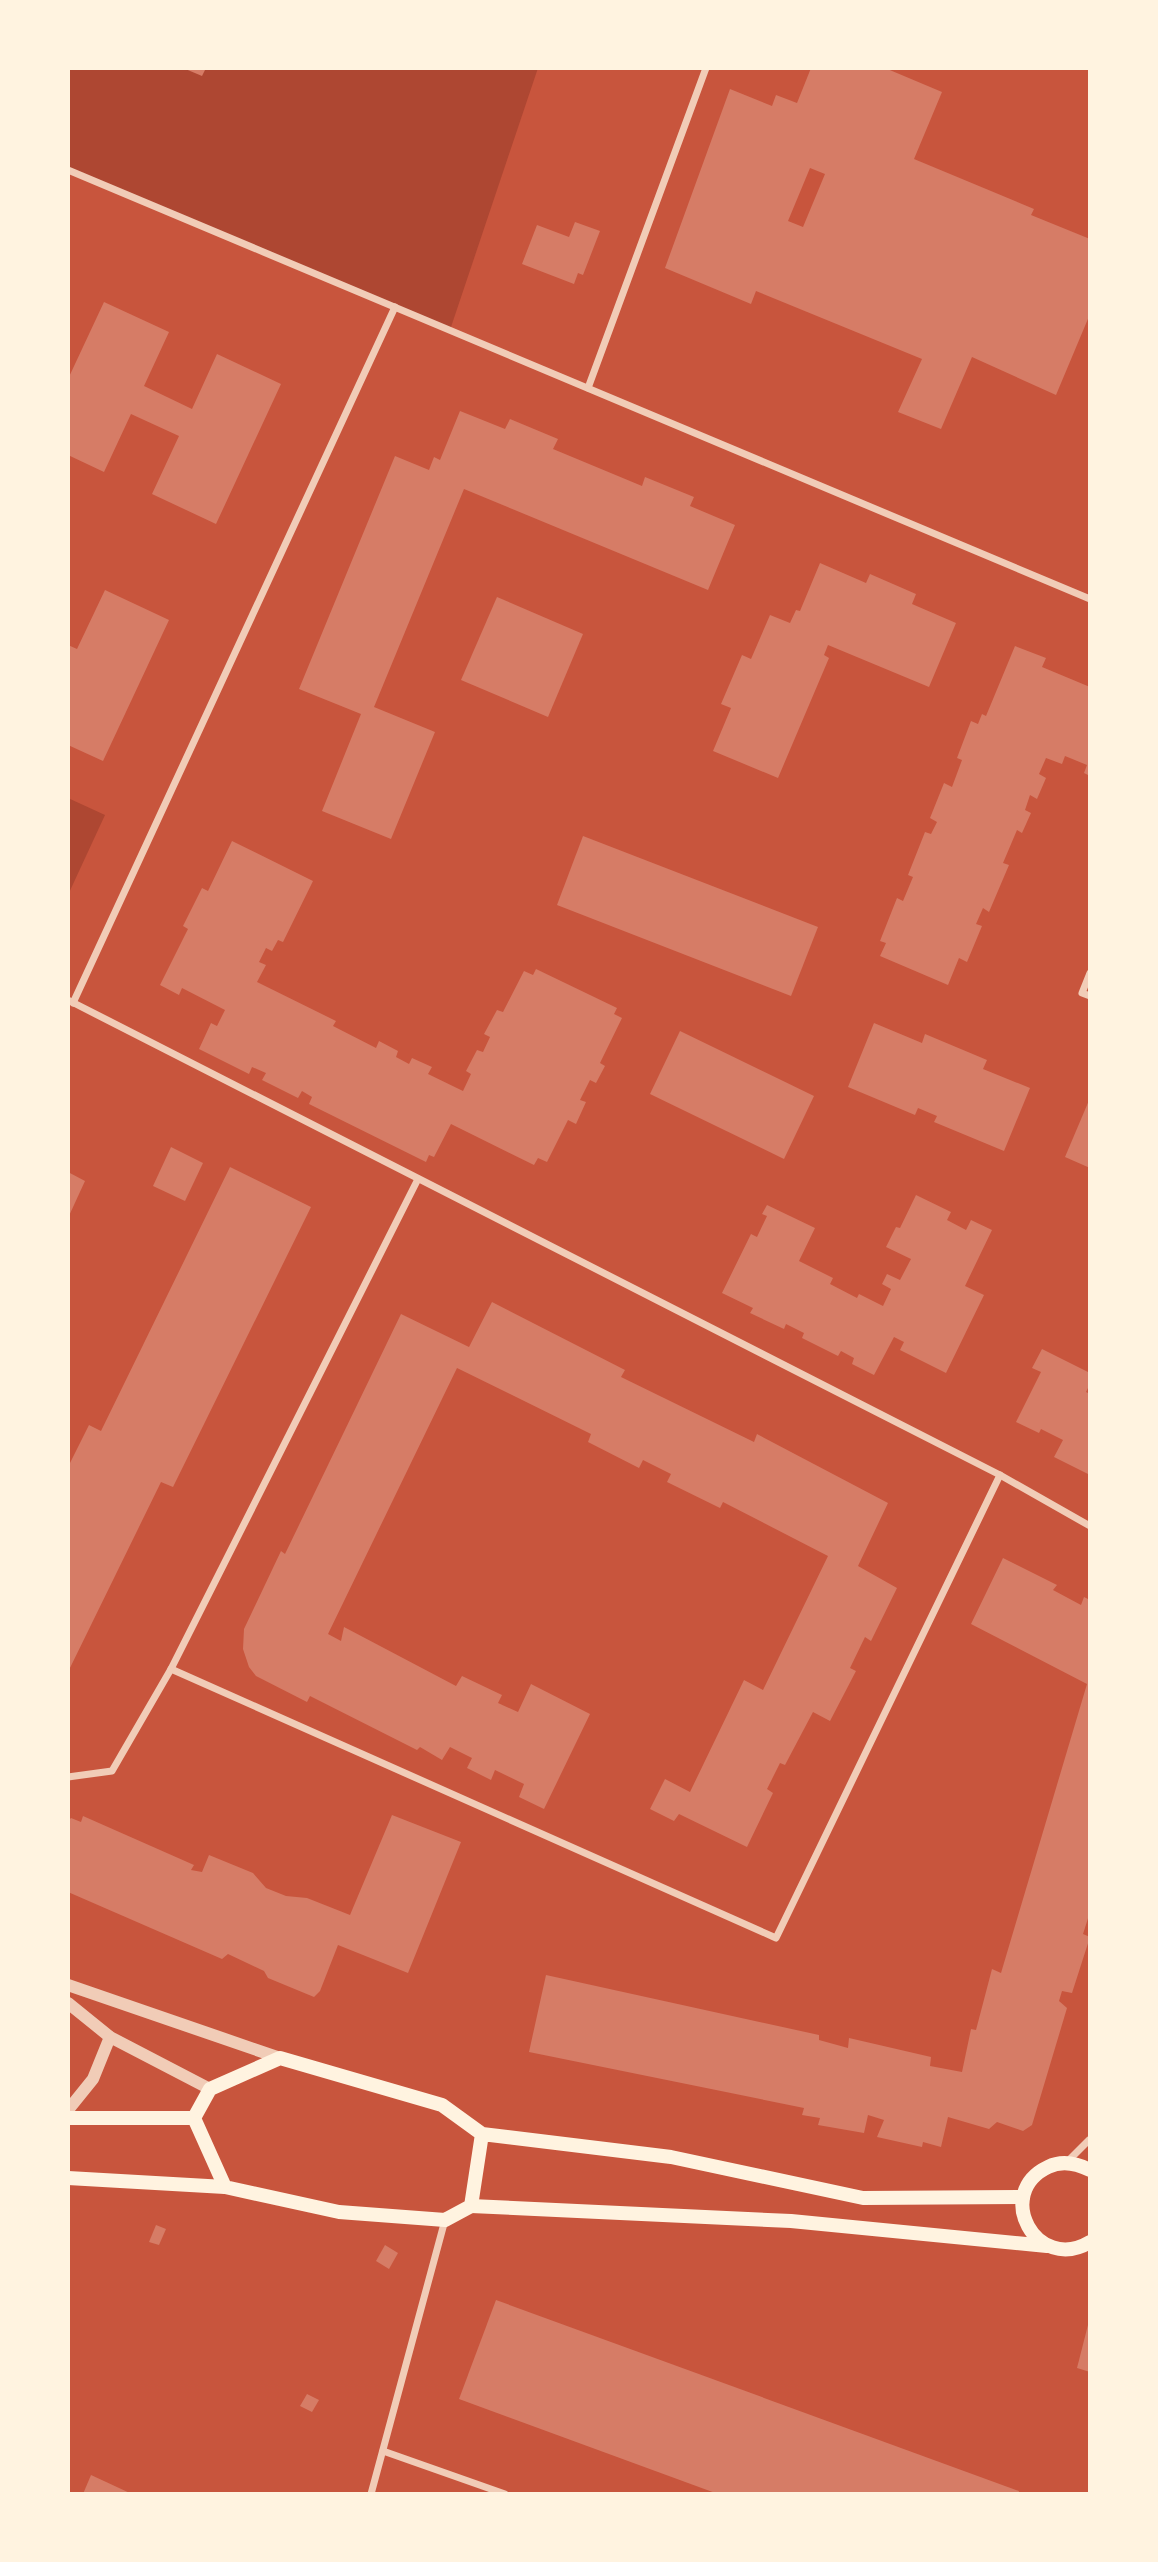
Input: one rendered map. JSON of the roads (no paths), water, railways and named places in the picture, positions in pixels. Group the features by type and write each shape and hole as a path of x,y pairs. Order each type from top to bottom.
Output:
{"main road":[{"path":"194,2118 210,2090 280,2058 442,2105 482,2134 671,2158 863,2198 1023,2197"},
{"path":"68,2118 194,2118"},
{"path":"194,2118 225,2187"},
{"path":"471,2206 482,2134"},
{"path":"1090,2170 1066,2162 1051,2165 1038,2172 1028,2183 1022,2211 1026,2225 1035,2237 1054,2248 1090,2255"},
{"path":"68,2178 225,2187 339,2212 445,2220 471,2206 791,2221 1054,2248 1074,2249 1090,2242"}],"street":[{"path":"588,388 706,68"},
{"path":"68,180 70,170 1090,599"},
{"path":"395,307 71,1002 1000,1475 1090,1526"},
{"path":"1090,972 1082,993 1090,996"},
{"path":"68,1777 112,1771 171,1669 418,1179"},
{"path":"171,1669 776,1938 1000,1475"},
{"path":"68,1985 280,2058"},
{"path":"68,2003 110,2037 210,2090"},
{"path":"68,2110 93,2078 110,2037"},
{"path":"1089,2139 1090,2147"},
{"path":"1066,2162 1089,2139"},
{"path":"371,2494 445,2220"},
{"path":"383,2451 505,2494"}]}
